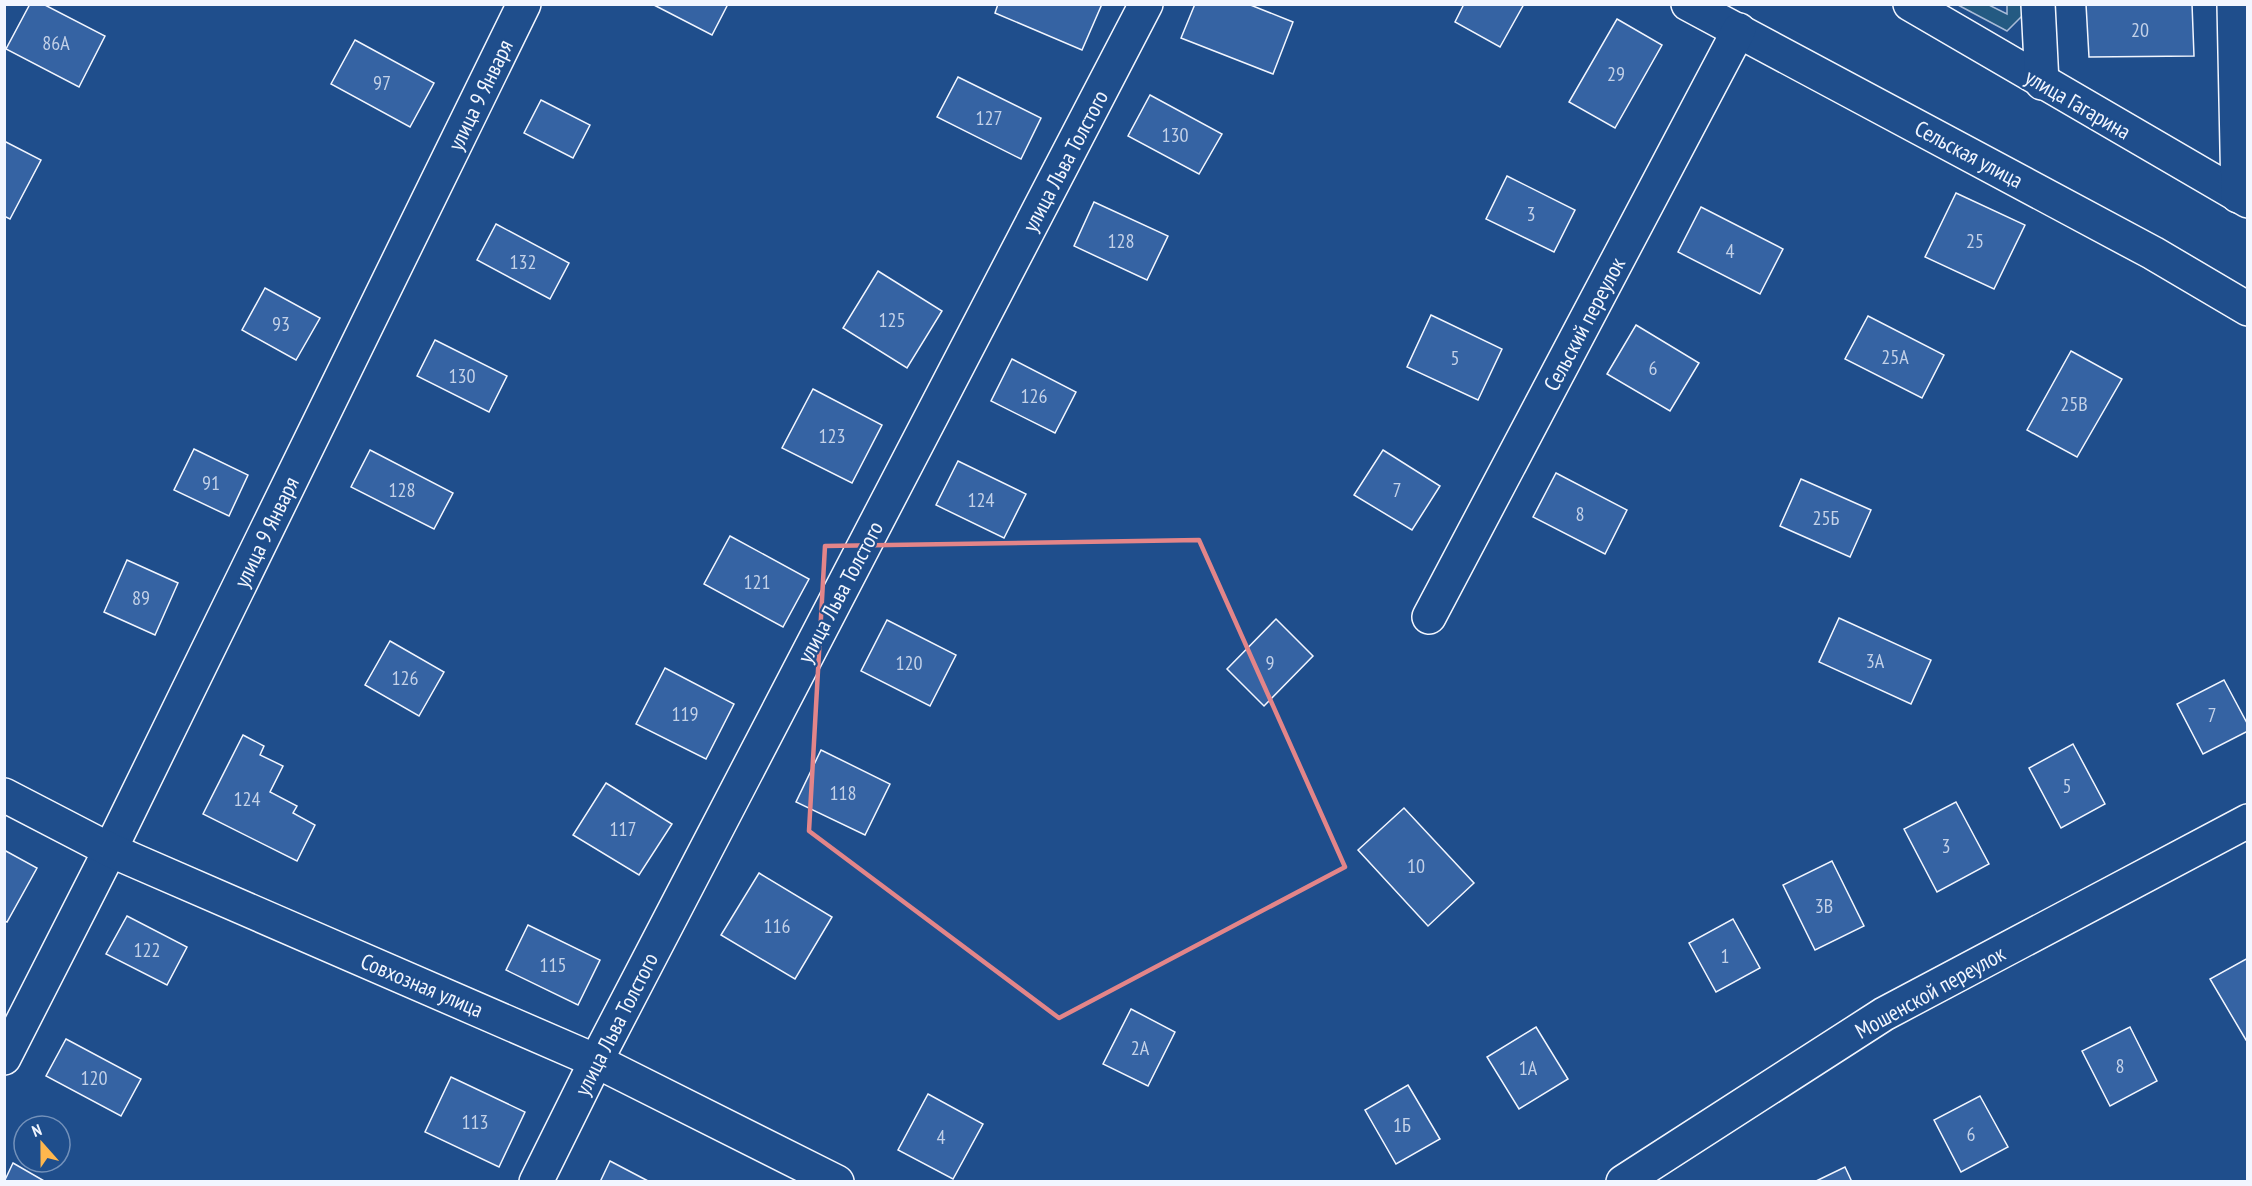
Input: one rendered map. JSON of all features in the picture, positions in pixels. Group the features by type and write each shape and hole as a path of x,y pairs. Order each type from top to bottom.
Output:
{"street":[{"name":"улица 9 Января","path":"4,1058 110,850 524,4"},
{"name":"улица Льва Толстого","path":"536,1182 596,1060 1146,4"},
{"name":"Сельская улица","path":"1688,4 2152,253 2247,309"},
{"path":"2038,4 2042,83"},
{"path":"2234,4 2243,198"},
{"name":"улица Гагарина","path":"1924,9 2042,83 2243,198"},
{"name":"Сельский переулок","path":"1429,617 1738,30"},
{"name":"Совхозная улица","path":"4,795 110,850 596,1060 837,1182"},
{"name":"Мошенской переулок","path":"1623,1182 1884,1014 2247,821"}],"highlighted area":[{"path":"1199,540 1345,867 1059,1018 809,831 825,546"}],"shaded area":[{"path":"1958,5 1989,5 2007,14 2007,5 2027,5 2028,10 2007,31"}],"building":[{"path":"30,4 43,4 105,36 79,87 6,49"},
{"path":"652,4 728,4 712,35"},
{"path":"998,4 1102,4 1082,50 995,13"},
{"path":"1195,4 1248,4 1293,22 1273,74 1181,38"},
{"path":"1464,4 1524,4 1500,47 1455,22"},
{"path":"2086,4 2192,4 2194,56 2089,57"},
{"path":"1617,19 1662,45 1615,128 1569,102"},
{"path":"355,40 434,83 410,127 331,84"},
{"path":"958,77 1041,118 1021,159 937,117"},
{"path":"1150,95 1222,134 1199,174 1128,136"},
{"path":"541,100 590,125 573,158 524,133"},
{"path":"4,141 41,160 10,219 4,216"},
{"path":"1507,176 1575,210 1554,252 1486,219"},
{"path":"1956,193 2025,225 1994,289 1925,257"},
{"path":"1094,202 1168,236 1147,280 1074,246"},
{"path":"1701,207 1783,249 1760,294 1678,252"},
{"path":"496,224 569,263 550,299 477,260"},
{"path":"878,271 942,311 907,368 843,328"},
{"path":"265,288 320,318 296,360 242,330"},
{"path":"1431,315 1502,349 1478,400 1407,367"},
{"path":"1868,316 1944,355 1922,398 1845,359"},
{"path":"1636,325 1699,363 1670,411 1607,374"},
{"path":"435,340 507,376 489,412 417,376"},
{"path":"2071,351 2122,379 2077,457 2027,430"},
{"path":"1012,359 1076,392 1055,433 991,401"},
{"path":"813,389 882,425 852,483 782,448"},
{"path":"194,449 248,475 229,516 174,490"},
{"path":"370,450 453,493 434,529 351,487"},
{"path":"1383,450 1440,486 1412,530 1354,495"},
{"path":"958,461 1026,494 1004,538 936,505"},
{"path":"1556,473 1627,510 1605,554 1533,517"},
{"path":"1801,479 1871,510 1850,557 1780,526"},
{"path":"730,536 809,579 783,627 704,584"},
{"path":"127,560 178,583 155,635 104,612"},
{"path":"1839,618 1931,660 1911,704 1819,662"},
{"path":"1276,619 1313,656 1264,706 1227,669"},
{"path":"887,620 956,655 930,706 861,671"},
{"path":"390,641 444,672 419,716 365,685"},
{"path":"665,668 734,704 706,759 636,724"},
{"path":"2224,680 2248,725 2248,731 2203,754 2177,704"},
{"path":"243,735 264,746 260,755 283,766 270,792 297,806 293,813 315,825 297,861 203,814"},
{"path":"2073,744 2105,804 2061,828 2029,768"},
{"path":"821,750 890,784 865,835 796,802"},
{"path":"606,783 672,824 639,875 573,835"},
{"path":"1956,802 1989,864 1937,892 1904,829"},
{"path":"1404,808 1474,883 1428,926 1358,850"},
{"path":"4,850 37,868 7,922 4,921"},
{"path":"1832,861 1864,926 1815,950 1783,885"},
{"path":"759,873 832,917 795,979 721,935"},
{"path":"127,916 187,947 167,985 106,954"},
{"path":"1733,919 1760,968 1716,992 1689,943"},
{"path":"528,925 600,960 578,1005 506,970"},
{"path":"2248,958 2248,1039 2246,1040 2210,979"},
{"path":"1131,1009 1175,1032 1148,1086 1103,1064"},
{"path":"1536,1027 1568,1079 1519,1109 1487,1057"},
{"path":"2130,1027 2157,1081 2110,1106 2082,1051"},
{"path":"66,1039 141,1079 121,1116 46,1076"},
{"path":"451,1077 525,1112 499,1167 425,1132"},
{"path":"1408,1085 1440,1139 1396,1164 1365,1110"},
{"path":"928,1094 983,1124 953,1179 898,1150"},
{"path":"1980,1096 2008,1147 1961,1172 1934,1120"},
{"path":"610,1161 650,1182 600,1182"},
{"path":"12,1165 12,1174 32,1174 46,1182 4,1182"},
{"path":"1845,1167 1852,1182 1814,1182"}]}
